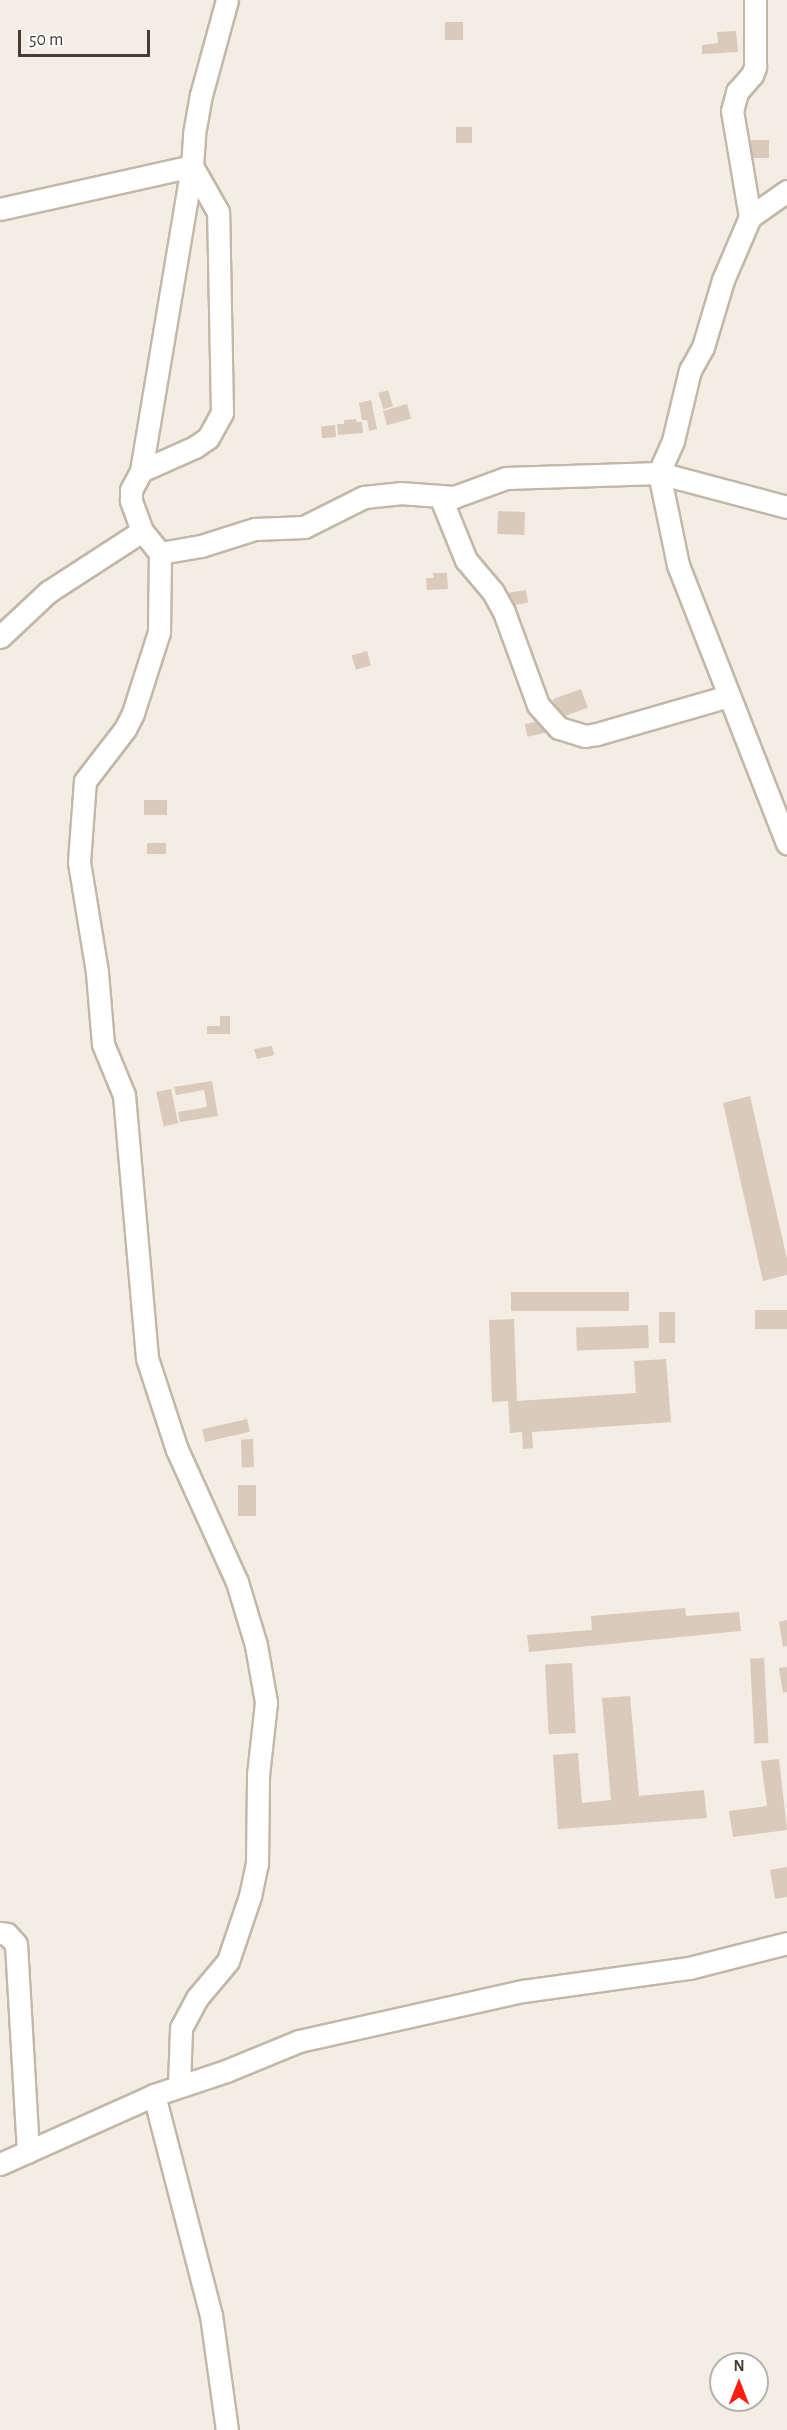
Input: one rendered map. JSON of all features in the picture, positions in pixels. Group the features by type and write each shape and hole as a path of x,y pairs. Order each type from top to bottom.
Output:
{"street":[{"path":"179,2086 181,2028 196,1998 228,1961 250,1896 257,1863 258,1775 266,1702 256,1645 237,1582 177,1450 147,1358 124,1095 103,1044 95,956 80,875 85,781 125,729 133,713 159,632 160,553 142,531 131,500 131,490 141,471 192,166 194,134 201,94 227,0"},
{"path":"750,217 732,111 737,93 755,67 755,0"},
{"path":"0,209 192,166"},
{"path":"141,471 195,447 212,432 222,413 218,212 192,166"},
{"path":"787,191 750,217 723,280 703,347 690,369 673,441 658,473 678,565 787,843"},
{"path":"160,553 201,546 255,529 304,527 364,496 400,493 460,495 506,478 658,473 787,507"},
{"path":"440,496 466,560 493,592 504,612 538,705 559,728 585,736 597,734 729,696"},
{"path":"0,637 48,592 142,531"},
{"path":"0,1933 7,1934 16,1944 28,2152"},
{"path":"0,2164 154,2095 309,2039 523,1991 689,1968 787,1943"},
{"path":"154,2095 211,2315 227,2430"}],"building":[{"path":"445,22 463,22 463,40 445,40"},
{"path":"736,31 738,52 702,54 702,45 718,43 717,32"},
{"path":"456,127 472,127 472,143 456,143"},
{"path":"751,140 769,140 769,158 751,158"},
{"path":"388,390 393,406 383,409 378,393"},
{"path":"371,400 377,429 369,431 367,420 362,420 359,403"},
{"path":"407,404 411,418 387,425 383,411"},
{"path":"356,419 357,422 362,422 363,433 338,435 337,424 344,424 344,420"},
{"path":"335,425 336,437 322,438 321,426"},
{"path":"498,511 525,512 524,535 497,534"},
{"path":"433,573 447,573 448,589 427,590 426,578 434,578"},
{"path":"526,590 528,603 504,607 502,594"},
{"path":"367,651 371,665 356,670 352,655"},
{"path":"581,689 588,708 560,718 553,699"},
{"path":"547,719 550,732 528,737 525,724"},
{"path":"144,800 167,800 167,815 144,815"},
{"path":"147,843 166,843 166,854 147,854"},
{"path":"220,1016 230,1016 230,1034 207,1034 207,1026 220,1026"},
{"path":"272,1046 274,1055 257,1059 254,1049"},
{"path":"212,1081 218,1116 180,1122 178,1112 207,1107 204,1090 176,1095 174,1087"},
{"path":"171,1089 178,1123 164,1126 156,1092"},
{"path":"750,1096 787,1259 787,1275 763,1281 723,1103"},
{"path":"511,1292 629,1292 629,1311 511,1311"},
{"path":"755,1310 787,1310 787,1329 755,1329"},
{"path":"659,1312 675,1312 675,1343 659,1343"},
{"path":"514,1319 517,1401 636,1393 634,1361 666,1359 671,1422 532,1432 533,1448 523,1449 522,1432 510,1433 508,1401 492,1402 489,1320"},
{"path":"648,1325 649,1348 577,1350 576,1328"},
{"path":"247,1419 250,1432 205,1442 202,1429"},
{"path":"241,1439 253,1439 254,1467 242,1467"},
{"path":"238,1485 256,1485 256,1516 238,1516"},
{"path":"685,1608 686,1616 739,1612 741,1631 529,1652 527,1635 592,1630 591,1616"},
{"path":"787,1620 787,1646 783,1647 779,1622"},
{"path":"764,1658 768,1743 754,1744 750,1659"},
{"path":"572,1663 576,1733 549,1734 545,1664"},
{"path":"787,1667 787,1692 783,1693 779,1668"},
{"path":"630,1696 639,1796 704,1790 707,1818 558,1829 553,1755 578,1753 582,1803 611,1800 602,1698"},
{"path":"779,1759 787,1830 733,1837 729,1811 767,1806 761,1761"},
{"path":"787,1867 787,1897 775,1899 770,1870"}]}
